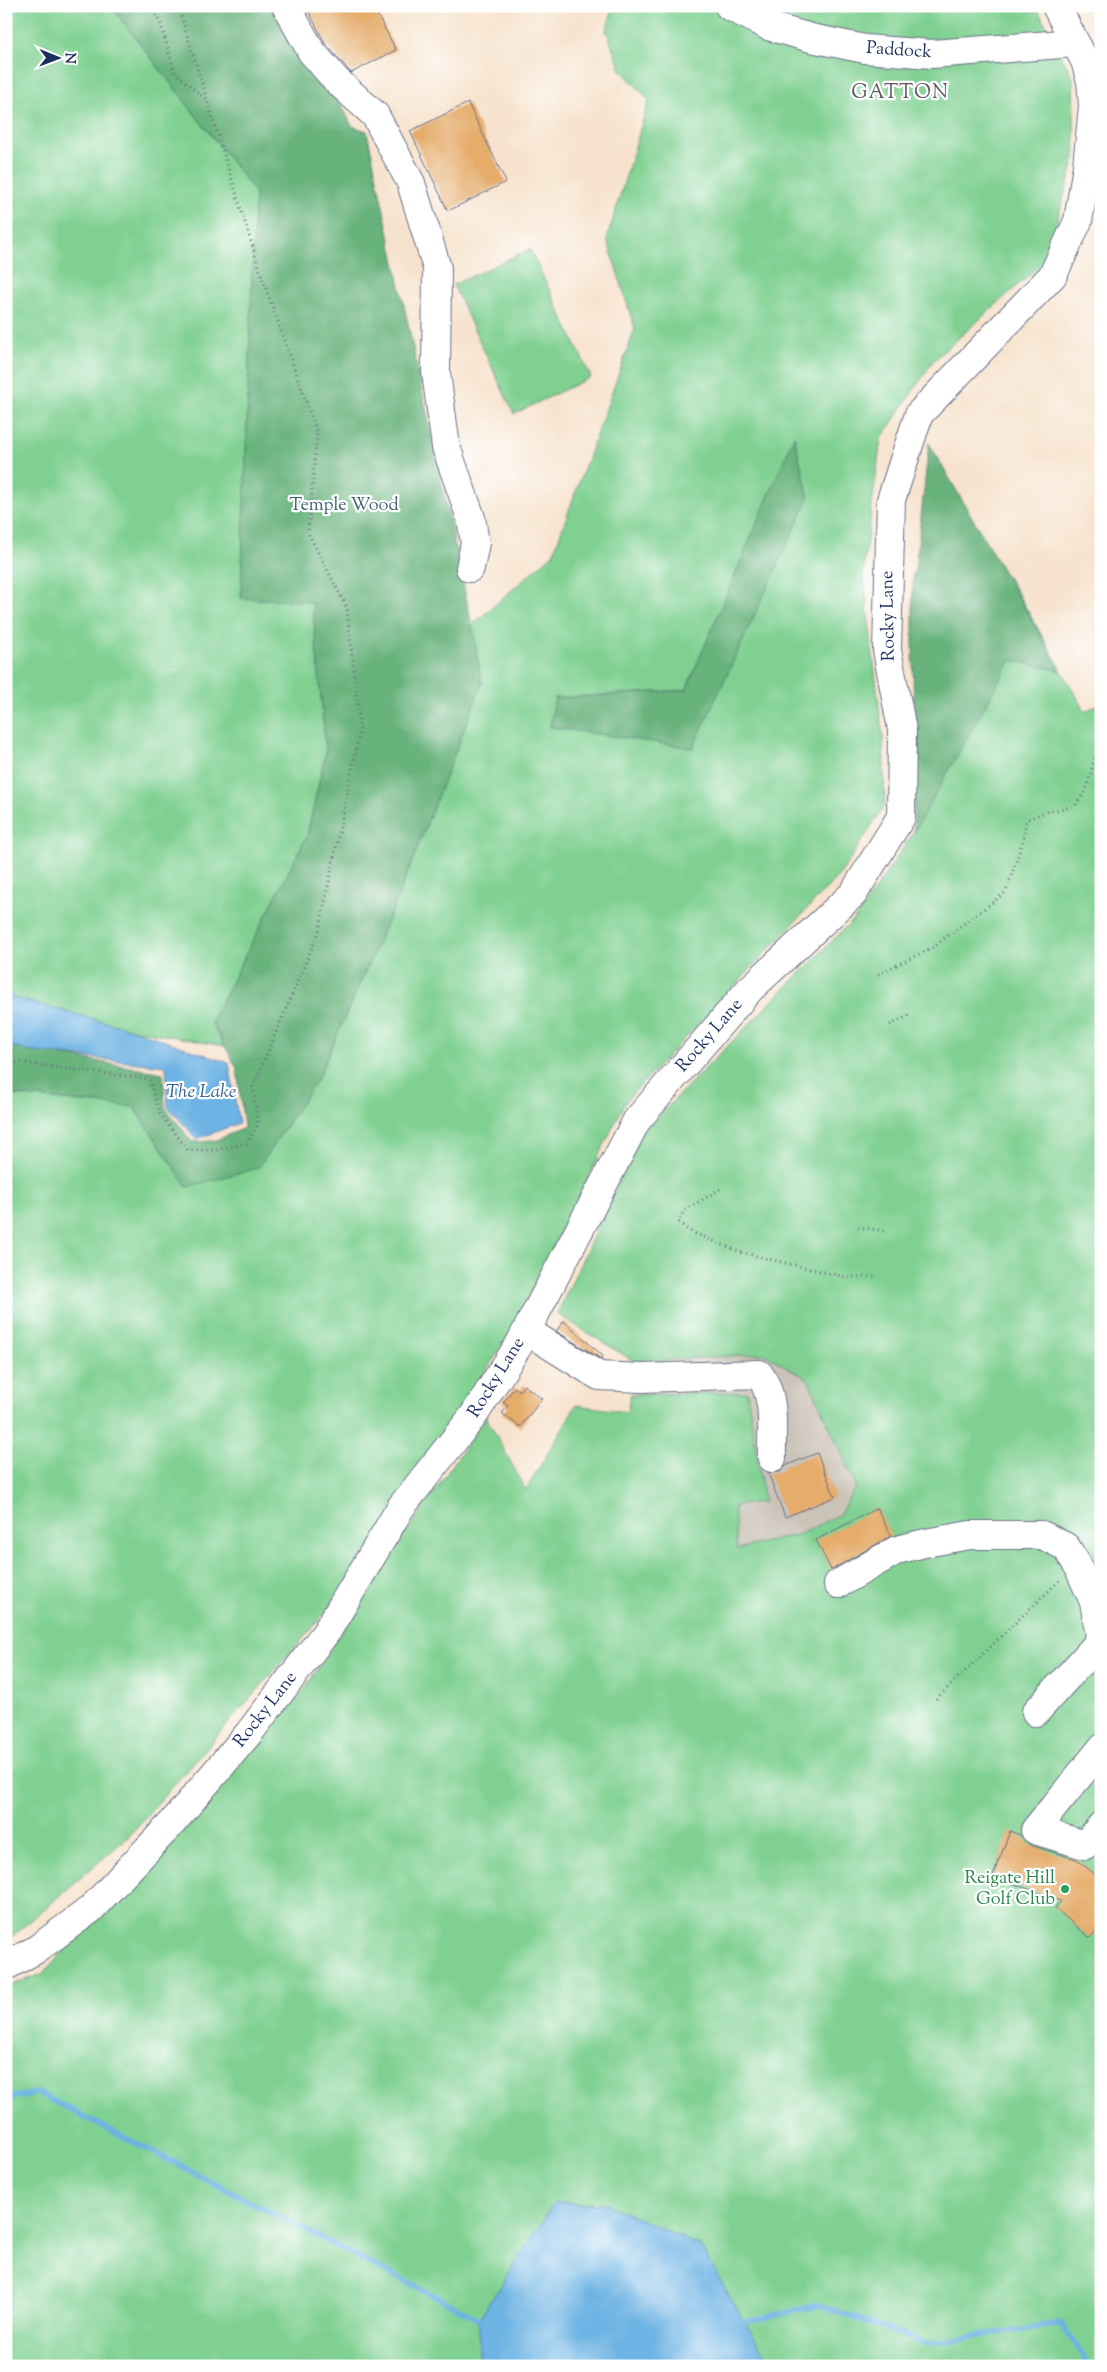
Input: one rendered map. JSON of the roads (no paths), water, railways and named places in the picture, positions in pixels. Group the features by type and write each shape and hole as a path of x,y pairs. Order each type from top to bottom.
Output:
{"street":[{"path":"286,6 311,51 336,80 375,115 411,183 438,268 436,373 446,448 471,518 475,543 470,568"},
{"name":"Paddock","path":"729,6 768,26 811,38 865,49 932,54 1075,43"},
{"name":"Rocky Lane","path":"6,1966 37,1950 91,1908 173,1822 249,1733 327,1631 401,1507 474,1416 527,1331 637,1120 750,989 854,894 901,817 902,730 887,650 892,500 920,414 1053,275 1078,221 1091,207 1093,106 1096,80 1056,6"},
{"path":"527,1331 599,1376 642,1378 759,1374 767,1384 771,1398 772,1458"},
{"path":"838,1584 897,1550 970,1535 1042,1535 1066,1547 1079,1568 1094,1602 1101,1642 1036,1712"},
{"path":"1101,1749 1035,1830 1085,1844 1101,1826"}],"water":[{"name":"The Lake","path":"6,991 14,998 131,1029 229,1063 239,1123 197,1139 168,1107 166,1066 26,1051 6,1044"},
{"path":"554,2203 606,2204 700,2246 771,2366 479,2366 479,2319"}],"waterway":[{"path":"6,2098 38,2093 479,2319"},
{"path":"745,2322 820,2305 927,2344 1061,2323 1089,2366"}],"place":[{"name":"Reigate Hill Golf Club","path":"1065,1889"}],"district":[{"name":"GATTON","path":"900,93"}],"park label":[{"name":"Temple Wood","path":"344,506"}]}
